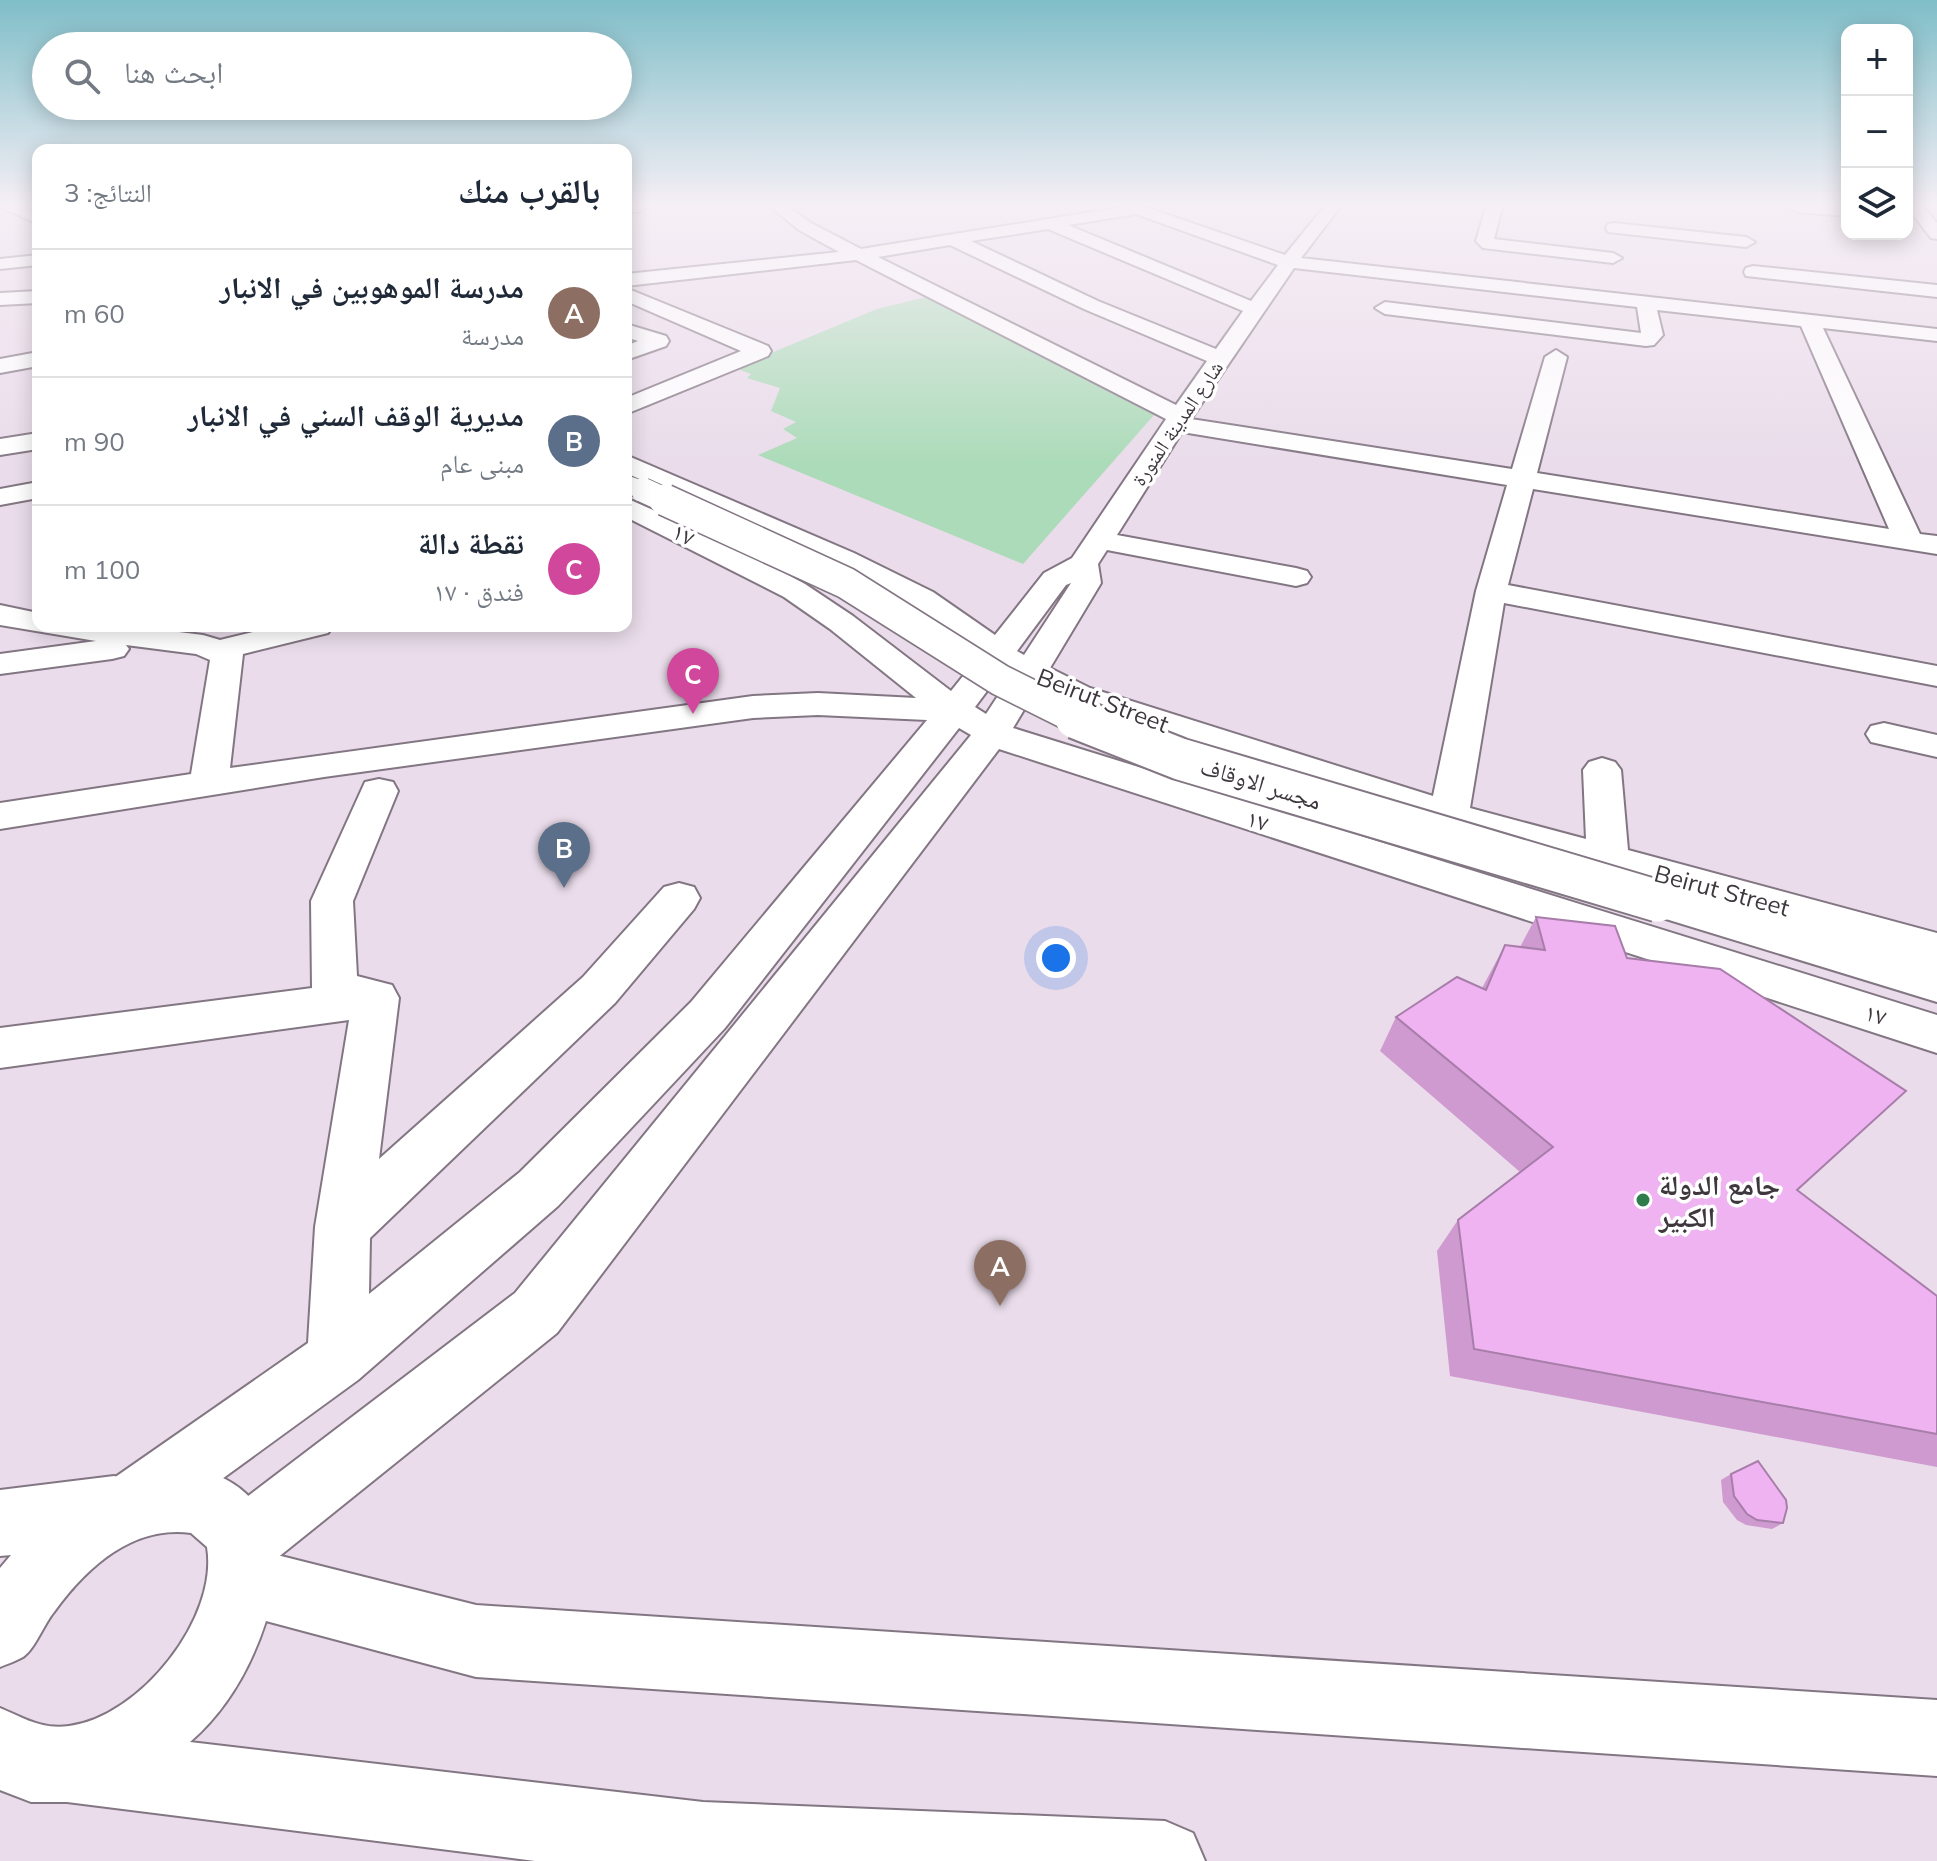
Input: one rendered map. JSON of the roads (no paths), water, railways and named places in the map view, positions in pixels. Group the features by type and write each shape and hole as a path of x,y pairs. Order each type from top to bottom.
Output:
{"street":[{"path":"935,294 1178,420 1519,481 1937,545"},
{"path":"1067,294 1220,358"},
{"path":"1213,294 1255,309"},
{"name":"شارع المدينة المنورة","path":"1091,552 1265,294"},
{"path":"1635,294 1646,302 1767,294"},
{"path":"1758,294 1809,320 1937,335"},
{"path":"0,299 32,297"},
{"path":"632,297 760,351 632,404"},
{"path":"1385,308 1646,340 1652,335 1646,302"},
{"path":"1809,320 1909,541"},
{"path":"632,332 658,341 632,351"},
{"path":"1449,815 1491,591 1519,481 1556,357"},
{"path":"0,366 32,360"},
{"path":"0,447 32,442"},
{"name":"Beirut Street","path":"632,487 831,552 922,599 1007,630 1105,705 1449,815 1937,950"},
{"name":"١٧","path":"632,487 844,623 973,722 1075,763 1937,1034"},
{"name":"مجسر الاوقاف","path":"632,487 846,583 1000,680 1100,730 1180,759 1937,984"},
{"path":"0,497 32,491"},
{"path":"1007,630 1086,583 1091,552"},
{"path":"243,1562 536,1313 973,722 1007,630 1055,579 1091,552 1296,577"},
{"path":"1491,591 1937,676"},
{"path":"922,599 1007,630"},
{"path":"0,615 32,622"},
{"path":"120,632 156,635 203,645 227,655 209,783"},
{"path":"217,651 293,632"},
{"path":"0,664 156,635"},
{"path":"0,816 209,783 753,707 818,704 973,722"},
{"path":"0,1631 20,1595 53,1558 90,1527 128,1508 337,1359 539,1189 708,1015 973,722"},
{"path":"1884,734 1937,746"},
{"path":"1602,770 1608,859"},
{"path":"376,998 335,988 332,901 379,791"},
{"path":"343,1227 599,990 679,898"},
{"path":"337,1359 343,1227 376,998"},
{"path":"0,1048 376,998"},
{"path":"0,1523 128,1508 166,1498 198,1500 226,1515 243,1562 232,1627 205,1674 165,1716 118,1750 18,1751"},
{"path":"243,1562 476,1641 1937,1738"},
{"path":"18,1751 562,1844 725,1852 1165,1861"}],"place":[{"name":"نقطة دالة","path":"693,714"},
{"name":"مديرية الوقف السني في الانبار","path":"564,888"},
{"name":"جامع الدولة الكبير","path":"1643,1200"},
{"name":"مدرسة الموهوبين في الانبار","path":"1000,1306"}]}
